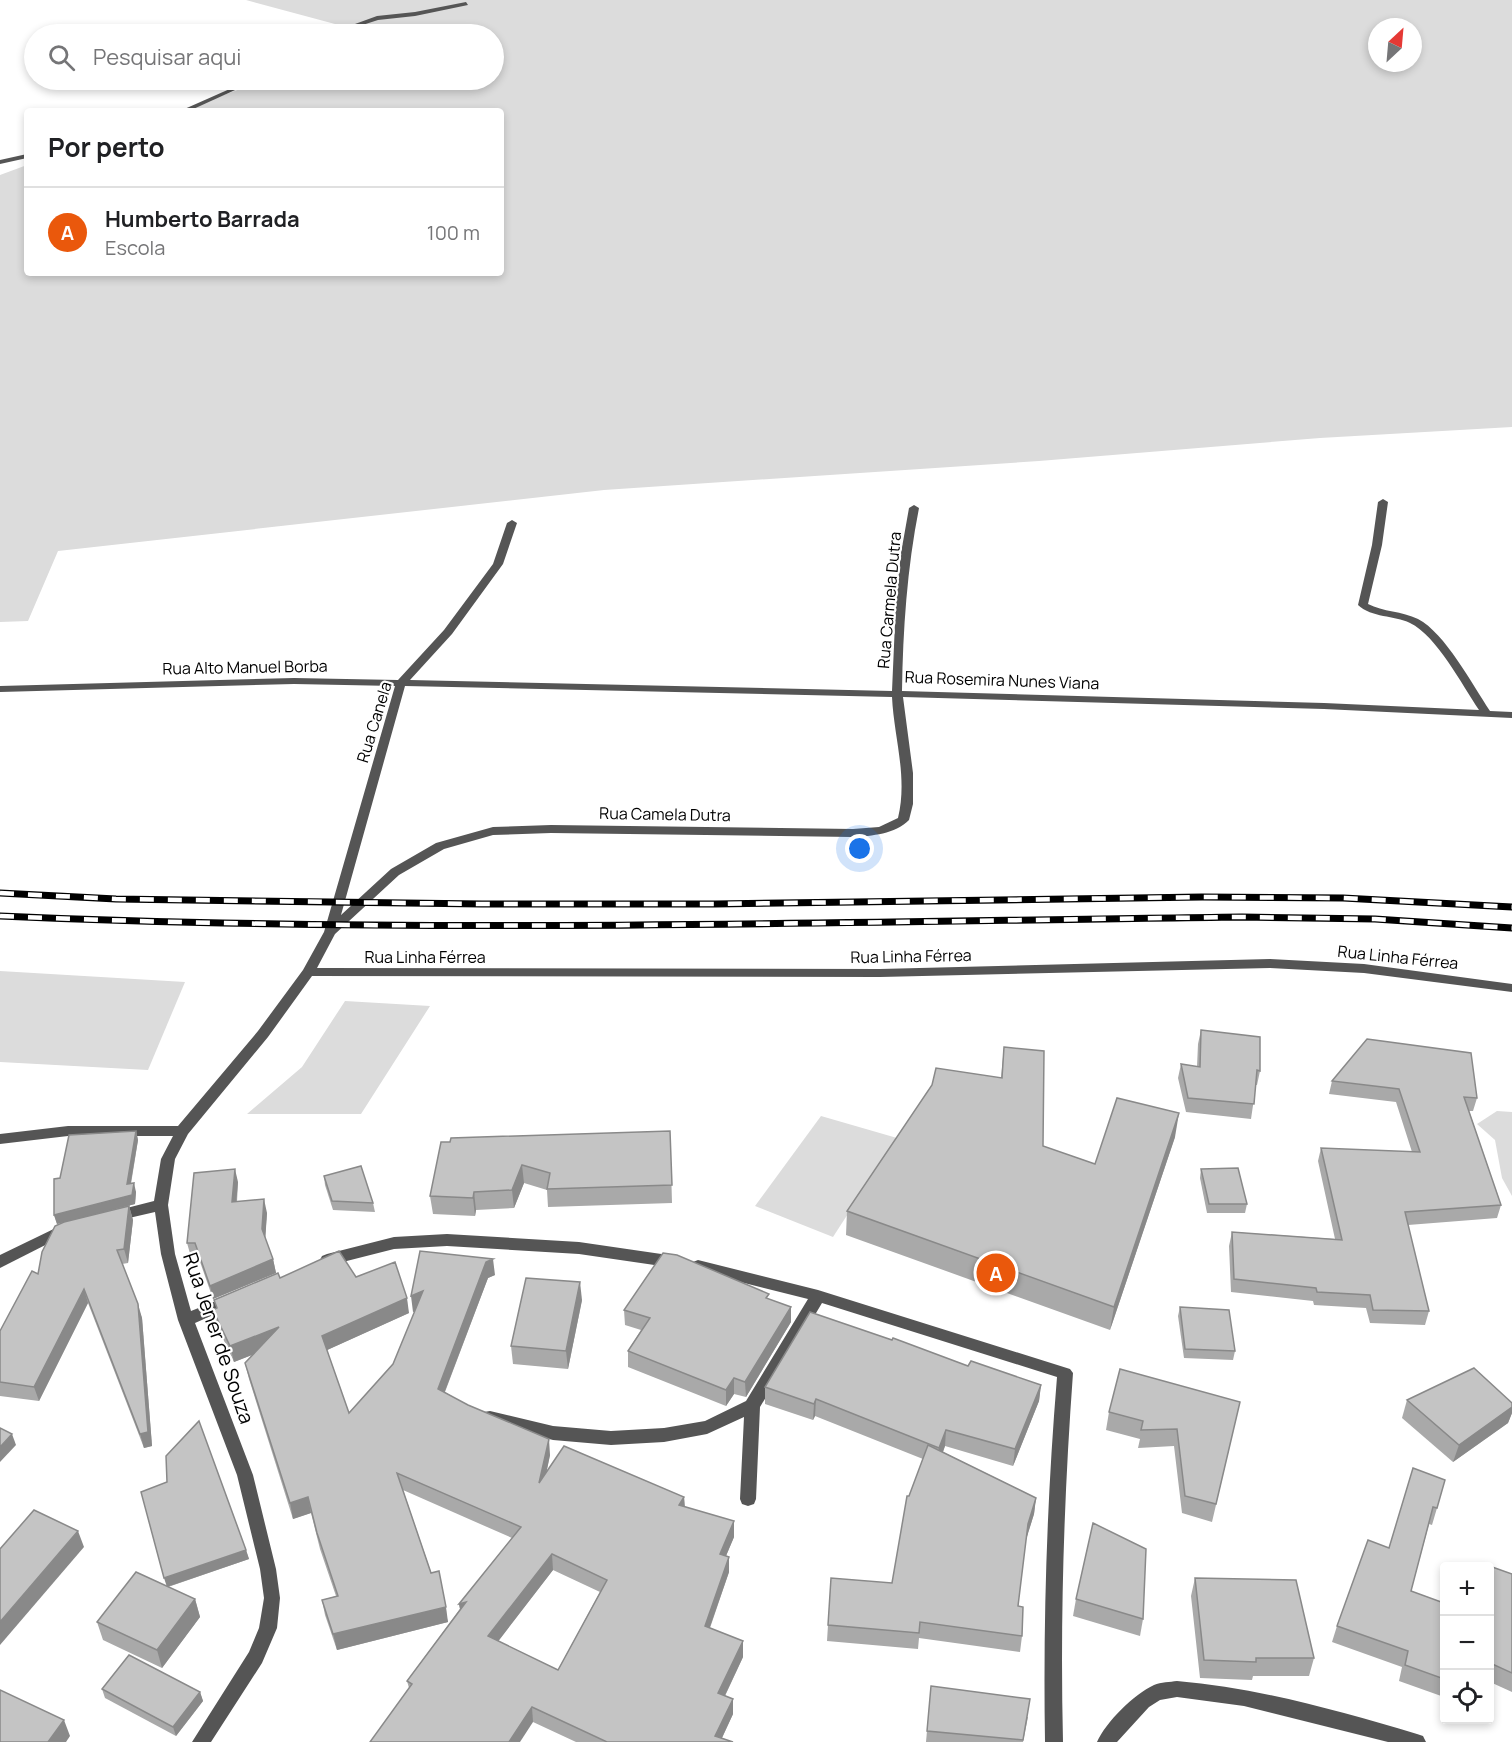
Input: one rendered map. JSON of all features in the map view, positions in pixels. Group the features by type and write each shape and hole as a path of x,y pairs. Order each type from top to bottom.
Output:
{"street":[{"path":"359,24 377,18 466,4"},
{"path":"190,108 231,90"},
{"path":"0,162 24,157"},
{"path":"1383,502 1377,545 1363,605 1424,626 1433,634 1487,714"},
{"name":"Rua Carmela Dutra","path":"897,694 906,546 915,508"},
{"name":"Rua Canela","path":"342,891 401,682 447,632 498,564 512,523"},
{"name":"Rua Alto Manuel Borba","path":"0,689 294,681 490,684"},
{"name":"Rua Rosemira Nunes Viana","path":"490,684 1324,706 1512,715"},
{"name":"Rua Camela Dutra","path":"330,932 395,872 440,846 493,831 551,829 853,833 879,831 893,826 903,820 908,796 897,694"},
{"name":"Rua Jener de Souza","path":"201,1742 256,1658 267,1628 272,1598 268,1569 245,1475 186,1320 168,1254 161,1205 168,1159 182,1131 263,1034 308,972 330,932 342,891"},
{"name":"Rua Linha Férrea","path":"308,972 816,974 991,972 1192,964 1312,965 1407,972 1512,988"},
{"path":"0,1139 65,1131 119,1128 182,1131"},
{"path":"106,1219 161,1205"},
{"path":"0,1262 63,1230 74,1227"},
{"path":"311,1266 393,1243 447,1240 579,1248 684,1263 818,1296 1065,1373 1059,1443 1051,1634 1054,1742"},
{"path":"186,1320 249,1293"},
{"path":"748,1499 752,1406 818,1296"},
{"path":"482,1414 553,1433 611,1438 664,1435 707,1427 752,1406"},
{"path":"1106,1742 1143,1700 1161,1691 1183,1689 1220,1694 1354,1724 1417,1742"}],"shaded area":[{"path":"246,0 1512,0 1512,427 1320,438 1039,461 604,490 58,551 28,621 0,622 0,175 24,166 24,276 504,276 504,108 187,108 238,90 504,90 504,24 335,24"},
{"path":"0,971 185,982 148,1070 0,1062"},
{"path":"345,1001 430,1006 361,1114 247,1114 302,1067"},
{"path":"1497,1111 1512,1112 1512,1196 1502,1178 1495,1140 1477,1124"},
{"path":"821,1116 897,1138 833,1237 755,1206"}],"building":[{"path":"1201,1030 1260,1037 1260,1071 1257,1070 1254,1104 1188,1098 1181,1064 1200,1067"},
{"path":"1367,1039 1471,1053 1477,1098 1464,1097 1501,1205 1405,1212 1429,1311 1373,1310 1370,1295 1317,1292 1316,1288 1234,1279 1232,1232 1342,1240 1321,1148 1420,1152 1399,1089 1332,1081"},
{"path":"1004,1047 1044,1051 1043,1146 1095,1164 1117,1098 1179,1113 1114,1307 847,1211 932,1085 936,1068 1002,1078"},
{"path":"136,1131 127,1184 134,1183 132,1195 54,1215 54,1179 60,1178 69,1135"},
{"path":"670,1131 672,1185 547,1189 550,1173 522,1165 512,1190 474,1192 473,1198 430,1196 441,1142 450,1142 451,1138"},
{"path":"361,1166 373,1203 332,1201 324,1176"},
{"path":"1238,1168 1247,1204 1209,1204 1201,1169"},
{"path":"235,1169 232,1202 264,1199 262,1229 273,1259 210,1286 195,1243 187,1243 194,1173"},
{"path":"129,1206 124,1249 117,1250 138,1304 148,1432 140,1434 84,1289 34,1387 0,1382 0,1331 32,1271 38,1274 42,1252 55,1226"},
{"path":"339,1251 356,1277 395,1262 407,1298 322,1336 349,1413 393,1364 423,1291 411,1296 420,1251 493,1259 486,1262 438,1389 468,1405 549,1439 539,1483 564,1446 684,1497 679,1505 734,1521 720,1554 729,1557 705,1626 743,1641 718,1693 733,1699 715,1736 733,1742 607,1742 532,1707 509,1742 370,1742 412,1684 407,1681 466,1602 459,1604 521,1527 397,1473 431,1573 439,1571 446,1607 333,1634 322,1600 338,1596 317,1533 308,1497 290,1503 245,1363 279,1327 230,1346 213,1310 217,1308 214,1300 278,1273 280,1278","holes":["552,1554 607,1580 558,1670 488,1636"]},
{"path":"663,1253 677,1255 769,1294 766,1298 791,1307 745,1382 734,1378 726,1390 628,1351 650,1318 624,1310"},
{"path":"526,1278 580,1282 566,1351 511,1346"},
{"path":"1180,1307 1229,1310 1235,1351 1185,1349"},
{"path":"810,1312 892,1340 893,1338 968,1366 971,1361 1041,1385 1015,1449 946,1430 939,1448 816,1399 814,1404 765,1387"},
{"path":"1474,1368 1512,1403 1512,1407 1459,1445 1407,1400"},
{"path":"1120,1369 1240,1402 1216,1504 1185,1496 1177,1429 1141,1430 1143,1421 1109,1412"},
{"path":"199,1421 246,1550 164,1578 141,1492 167,1482 166,1456"},
{"path":"0,1428 12,1434 0,1447"},
{"path":"928,1445 1036,1498 1028,1524 1018,1606 1023,1607 1022,1636 920,1622 919,1633 828,1625 831,1578 892,1583 907,1496 909,1496"},
{"path":"1413,1468 1445,1480 1437,1508 1433,1507 1411,1591 1440,1602 1440,1678 1405,1665 1408,1651 1337,1626 1368,1540 1389,1548"},
{"path":"34,1510 78,1531 0,1622 0,1549"},
{"path":"1093,1523 1146,1549 1143,1619 1076,1599"},
{"path":"1494,1567 1512,1574 1512,1673 1494,1665"},
{"path":"136,1572 195,1599 157,1650 97,1622"},
{"path":"1195,1578 1296,1580 1314,1658 1256,1658 1256,1662 1204,1660"},
{"path":"129,1655 200,1692 173,1727 102,1689"},
{"path":"931,1686 1030,1699 1023,1740 927,1731"},
{"path":"0,1690 64,1720 48,1742 0,1742"}],"railway":[{"path":"0,893 116,899 482,904 715,904 1202,897 1343,898 1512,907"},
{"path":"0,916 466,926 1242,917 1375,919 1512,928"}],"place":[{"name":"Humberto Barrada","path":"996,1273"}]}
